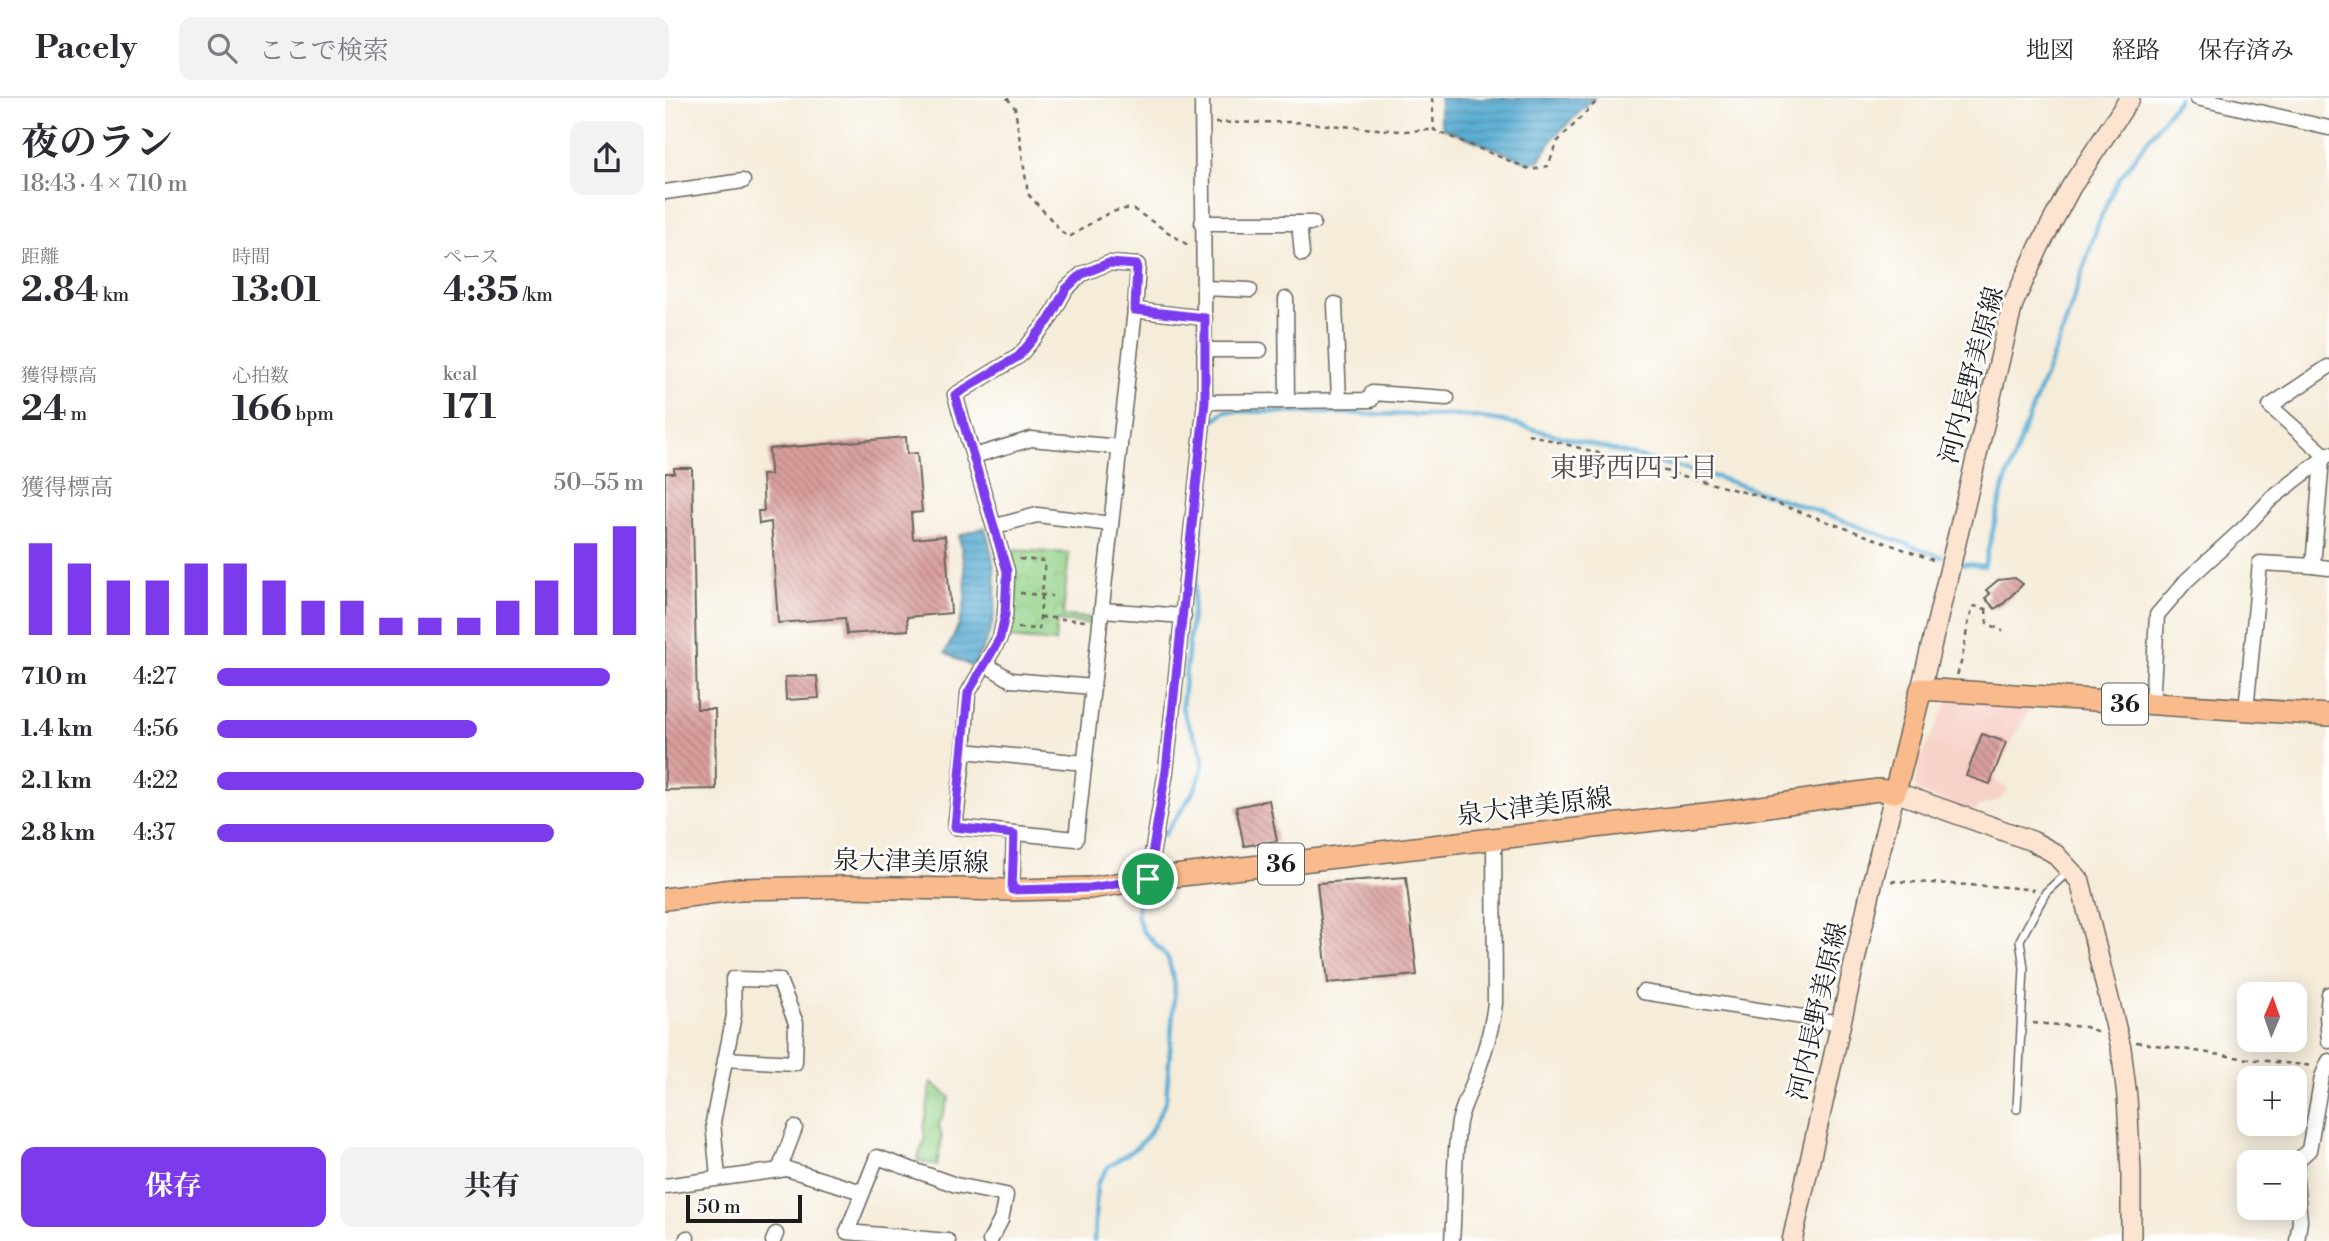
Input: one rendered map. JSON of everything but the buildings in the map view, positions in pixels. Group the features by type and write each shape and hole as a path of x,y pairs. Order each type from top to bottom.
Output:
{"main road":[{"name":"河内長野美原線","path":"1921,689 2013,304 2071,187 2130,98"},
{"name":"36","path":"1921,689 2152,706 2329,715"},
{"path":"1921,689 1895,792 2032,841 2055,853 2080,881 2119,1040 2127,1097 2131,1241"},
{"name":"泉大津美原線","path":"665,899 740,889 1090,888 1740,810 1878,790 1895,792"},
{"name":"河内長野美原線","path":"1792,1241 1895,792"}],"street":[{"path":"1148,879 1166,771 1205,402 1202,98"},
{"path":"2197,98 2329,128"},
{"path":"665,191 743,181"},
{"path":"1202,223 1306,223 1302,254"},
{"path":"1109,263 1137,265 1135,310 1076,839 955,827 968,693 1000,638 1007,571 996,526 955,395 1019,356 1049,320 1066,289 1082,274 1109,263"},
{"path":"1204,288 1250,290"},
{"path":"1286,299 1287,401"},
{"path":"1335,304 1339,400"},
{"path":"1135,310 1205,318"},
{"path":"1204,350 1260,350"},
{"path":"2326,456 2270,406 2328,367"},
{"path":"1205,402 1371,400 1372,393 1447,398"},
{"path":"974,456 1031,439 1120,447"},
{"path":"2313,566 2326,456"},
{"path":"2152,706 2157,615 2187,580 2270,500 2326,456"},
{"path":"996,526 1037,515 1111,524"},
{"path":"2246,711 2260,563 2329,568"},
{"path":"1101,616 1184,616"},
{"path":"985,664 1011,680 1093,687"},
{"path":"964,751 1084,763"},
{"path":"1012,890 1014,834"},
{"path":"1452,1241 1452,1201 1459,1120 1481,1062 1495,1003 1494,839"},
{"path":"719,1178 713,1122 725,1059 734,1015 733,979 779,979 796,1023 795,1063 725,1059"},
{"path":"1643,992 1841,1023"},
{"path":"2329,993 2329,1041"},
{"path":"2297,1241 2300,1221 2295,1171 2299,1159 2309,1150 2317,1102 2328,1064"},
{"path":"779,1170 795,1128"},
{"path":"948,1241 847,1232 877,1157 956,1185 1006,1195 1001,1220 990,1241"},
{"path":"665,1186 787,1169 862,1192"}],"lane":[{"path":"2017,1109 2024,968 2020,940 2046,892 2071,870"}],"path":[{"path":"1007,98 1014,108 1028,194 1065,235 1071,236 1113,210 1133,209 1203,255"},
{"path":"1432,98 1434,130"},
{"path":"1202,123 1293,122 1401,131 1434,130 1532,170 1548,166 1558,141 1600,98"},
{"path":"1528,434 1754,495 1949,566"},
{"path":"1003,627 1039,629 1045,561 1005,559"},
{"path":"1006,592 1052,596"},
{"path":"1990,604 1986,609 1987,623 2003,631"},
{"path":"1951,691 1963,661 1971,612 1974,606 1986,609"},
{"path":"1039,617 1101,616"},
{"path":"1873,880 2007,887 2046,892"},
{"path":"2020,1021 2085,1027 2119,1040 2248,1059 2328,1064"}],"shaded area":[{"path":"1949,700 2032,704 1996,774 1995,780 2008,790 1999,800 1979,806 1975,813 1914,791 1917,765"}],"green space":[{"path":"1012,550 1069,553 1063,616 1092,618 1091,624 1057,621 1055,642 1008,638 1016,594"},
{"path":"931,1082 950,1097 939,1125 942,1138 937,1166 917,1160 925,1139 924,1128"}],"water":[{"path":"1440,98 1594,98 1554,137 1539,161 1528,162 1443,128"},
{"path":"985,527 994,567 994,611 988,637 972,667 945,653 964,609 966,583 959,536"}],"waterway":[{"path":"1960,563 1984,566 2003,489 2064,328 2098,224 2116,183 2179,98"},
{"path":"1164,835 1193,793 1202,770 1200,747 1182,707 1208,467 1210,423 1225,411 1466,416 1502,421 1719,478 1942,557"},
{"path":"1094,1241 1097,1184 1108,1167 1137,1147 1149,1134 1166,1101 1175,985 1168,958 1142,930 1137,915 1139,892"}],"district":[{"name":"東野西四丁目","path":"1634,467"}],"route":[{"path":"1109,263 1137,265 1135,310 1205,318 1205,402 1184,616 1166,771 1148,879 1090,888 1012,890 1014,834 955,827 968,693 1000,638 1005,615 1007,571 996,526 955,395 1019,356 1049,320 1066,289 1082,274 1109,263"}]}
